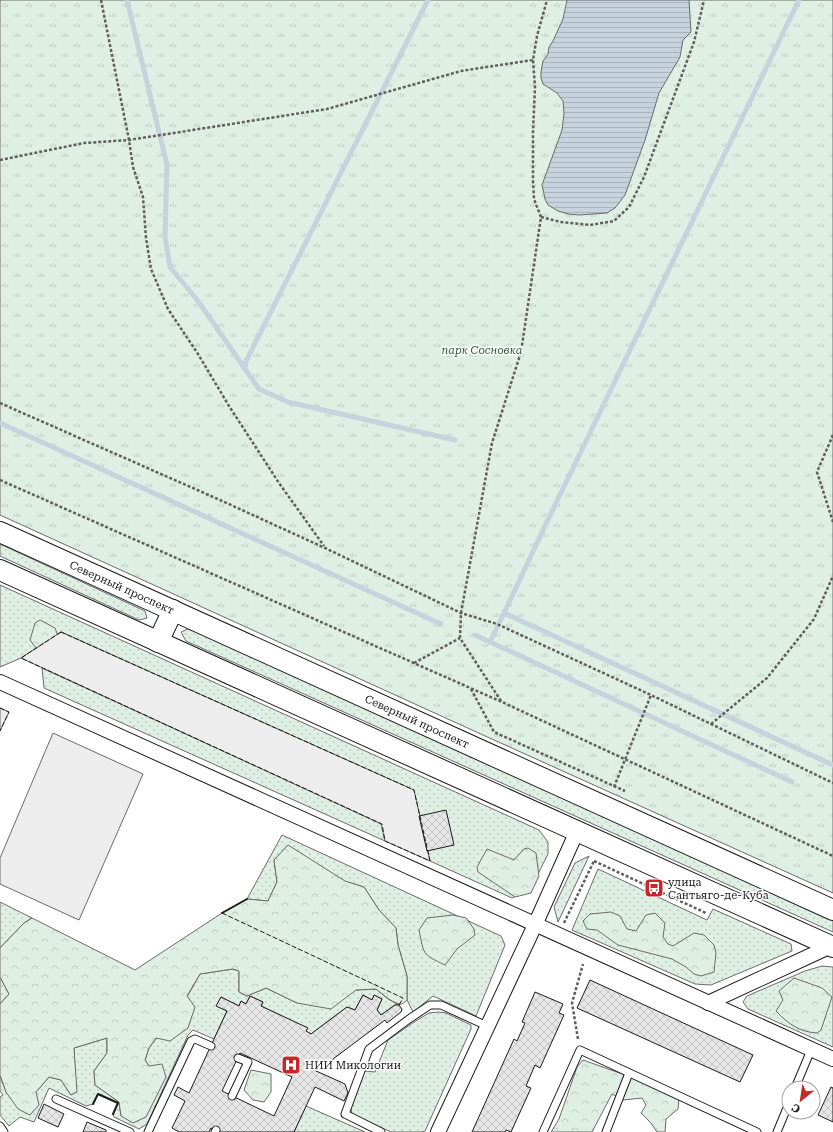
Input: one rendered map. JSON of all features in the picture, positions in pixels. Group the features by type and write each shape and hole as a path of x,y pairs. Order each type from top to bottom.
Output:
{"main road":[{"name":"Северный проспект","path":"0,532 833,910"},
{"path":"0,570 832,947"},
{"path":"158,642 173,610"}],"street":[{"path":"0,682 833,1059"},
{"path":"438,1132 535,925 577,831"},
{"path":"708,1003 832,947"}],"lane":[{"path":"381,1132 345,1114 369,1049 409,1019 430,1006 441,1005 487,1026"},
{"path":"148,1132 191,1041 195,1039 211,1046"},
{"path":"543,1132 580,1050 757,1132"},
{"path":"798,1080 811,1050"},
{"path":"232,1096 248,1062 238,1058"},
{"path":"606,1132 629,1073"},
{"path":"56,1099 130,1132"},
{"path":"777,1132 782,1120"},
{"path":"0,1126 4,1132"}],"path":[{"path":"101,0 133,167 143,197 146,238 151,269 168,309 279,483 325,548"},
{"path":"502,702 460,638 461,613 492,443 521,352 541,217 534,199 533,182 535,87 533,60 537,36 547,0"},
{"path":"541,217 560,222 590,225 614,220 629,207 644,177 694,42 704,0"},
{"path":"0,160 84,143 129,140 327,109 461,71 533,60"},
{"path":"0,403 227,503 461,613 497,624 833,783"},
{"path":"833,436 817,472 833,522"},
{"path":"0,480 471,688 833,856"},
{"path":"711,724 767,678 814,619 833,576"},
{"path":"414,663 460,638"},
{"path":"471,688 494,732 624,791"},
{"path":"614,787 651,696"},
{"path":"558,935 596,856"},
{"path":"594,861 706,913"},
{"path":"580,1050 572,1002 583,964"}],"green space":[{"name":"парк Сосновка","path":"0,0 833,0 833,893 0,515"},
{"path":"0,544 145,611 147,618 139,620 0,556"},
{"path":"0,585 539,830 548,842 548,854 531,888 512,898 430,861 413,790 61,632 21,658 0,667"},
{"path":"40,620 55,628 58,636 38,651 30,640 35,623"},
{"path":"190,628 833,920 833,932 186,641 181,632"},
{"path":"42,668 382,824 385,841 44,688"},
{"path":"282,835 501,936 505,945 476,1016 433,996 413,1012 407,1000 407,976 398,945 396,928 379,910 364,887 274,860 277,882 268,901 247,899"},
{"path":"288,845 345,881 364,887 379,910 396,928 398,945 407,976 407,1000 402,1004 399,1004 389,999 376,989 356,990 331,1009 297,1003 266,988 247,996 239,992 239,971 233,969 200,974 187,996 195,1007 188,1028 170,1041 156,1038 149,1048 145,1060 149,1066 162,1064 166,1077 146,1117 133,1123 121,1116 119,1102 95,1085 94,1071 107,1053 107,1038 74,1048 77,1092 71,1095 61,1080 49,1077 36,1092 39,1105 30,1115 18,1109 6,1092 0,1075 0,1004 9,994 0,977 0,948 24,923 32,918 135,970 222,913 247,899 268,901 277,882 274,860"},
{"path":"528,848 536,853 539,876 531,893 515,897 478,872 477,867 487,849 514,860 524,849"},
{"path":"589,856 558,922 554,907 575,863"},
{"path":"598,869 707,920 713,909 791,944 792,951 711,985 695,984 572,930"},
{"path":"0,902 32,918 24,923 0,948"},
{"path":"611,912 620,916 627,929 636,931 646,915 655,913 665,923 663,937 668,944 673,946 694,933 704,935 714,945 716,953 714,972 701,976 694,974 686,967 672,959 618,945 597,930 587,929 583,921 590,914"},
{"path":"453,915 466,918 474,929 475,935 457,949 445,965 425,953 419,930 427,918"},
{"path":"822,966 833,967 833,1047 748,1009 743,1002 747,996 805,971"},
{"path":"233,969 239,971 239,992 247,996 266,988 297,1003 356,990 376,989 388,999 399,1005 395,1005 381,1015 377,1010 382,999 374,995 372,1000 363,995 355,1010 347,1007 311,1034 306,1031 307,1028 261,1006 263,1002 250,996 246,1004 241,1001 239,1006 221,997 217,1006 227,1011 214,1039 193,1030 188,1035 147,1124 139,1129 114,1117 113,1114 118,1103 98,1094 93,1104 86,1106 49,1088 34,1122 20,1117 9,1126 0,1115 0,1097 3,1095 0,1091 0,1075 6,1092 36,1092 49,1077 61,1080 71,1095 76,1092 74,1048 107,1038 107,1053 94,1071 95,1085 119,1102 121,1116 149,1066 145,1060 149,1048 187,997 200,974"},
{"path":"0,977 9,994 0,1004"},
{"path":"794,978 822,988 832,997 821,1030 817,1033 800,1029 785,1020 776,1011 783,1000 779,991"},
{"path":"429,1013 446,1013 471,1025 471,1029 425,1131 391,1132 352,1114 351,1109 360,1079 365,1071 375,1072 388,1040"},
{"path":"583,1060 670,1091 679,1098 678,1109 666,1119 665,1132 657,1132 651,1123 641,1113 646,1105 642,1098 623,1100 612,1094 592,1132 551,1132 559,1119 577,1067"},
{"path":"251,1070 271,1074 271,1092 264,1102 253,1100 244,1090"},
{"path":"306,1106 365,1132 294,1132"}],"shaded area":[{"path":"567,0 689,0 691,32 683,40 680,57 659,93 645,140 625,195 615,208 607,213 579,215 558,211 548,205 542,185 562,130 564,113 563,101 557,93 543,84 541,72 543,61 548,54 549,47 563,19"},
{"path":"61,632 414,790 430,861 385,841 381,824 21,658"},
{"path":"0,708 9,712 0,731"},
{"path":"53,733 143,774 79,920 0,884 0,858"}],"building":[{"path":"446,810 454,845 427,851 419,816"},
{"path":"590,980 753,1055 740,1082 577,1008"},
{"path":"535,992 563,1004 559,1013 564,1015 540,1068 535,1065 526,1086 531,1088 511,1132 506,1130 505,1132 472,1132 514,1039 517,1041 525,1023 522,1022"},
{"name":"НИИ Микологии","path":"363,995 372,1000 374,995 382,999 377,1010 381,1015 395,1005 399,1005 402,1009 401,1012 387,1023 385,1020 333,1059 329,1067 318,1062 314,1070 345,1084 348,1093 344,1101 315,1087 294,1132 219,1132 211,1128 209,1132 179,1132 172,1128 185,1101 174,1095 178,1087 189,1093 227,1011 216,1006 221,997 239,1006 241,1001 246,1004 250,996 263,1002 261,1006 308,1028 306,1031 311,1034 347,1007 355,1010","holes":["240,1053 292,1077 274,1116 222,1091"]},
{"path":"831,1087 833,1088 833,1122 821,1116 821,1109"},
{"path":"44,1104 64,1114 58,1127 38,1118"},
{"path":"87,1122 106,1130 106,1132 83,1132"}],"waterway":[{"path":"127,0 167,165 165,237 170,267 198,301 259,389 288,402 455,440"},
{"path":"243,367 428,0"},
{"path":"504,613 799,0"},
{"path":"0,423 441,624"},
{"path":"490,642 504,613 833,765"},
{"path":"475,635 792,782"}],"fence":[{"path":"61,632 414,790 430,861 385,841 382,824 21,658 61,632"},
{"path":"0,708 9,712 0,731"},
{"path":"222,913 403,998 399,1005"}],"wall":[{"path":"222,913 247,899"},
{"path":"93,1104 98,1094 118,1103 113,1114"}],"place":[{"name":"улица Сантьяго-де-Куба","path":"654,888"},
{"name":"НИИ Микологии","path":"291,1065"}]}
